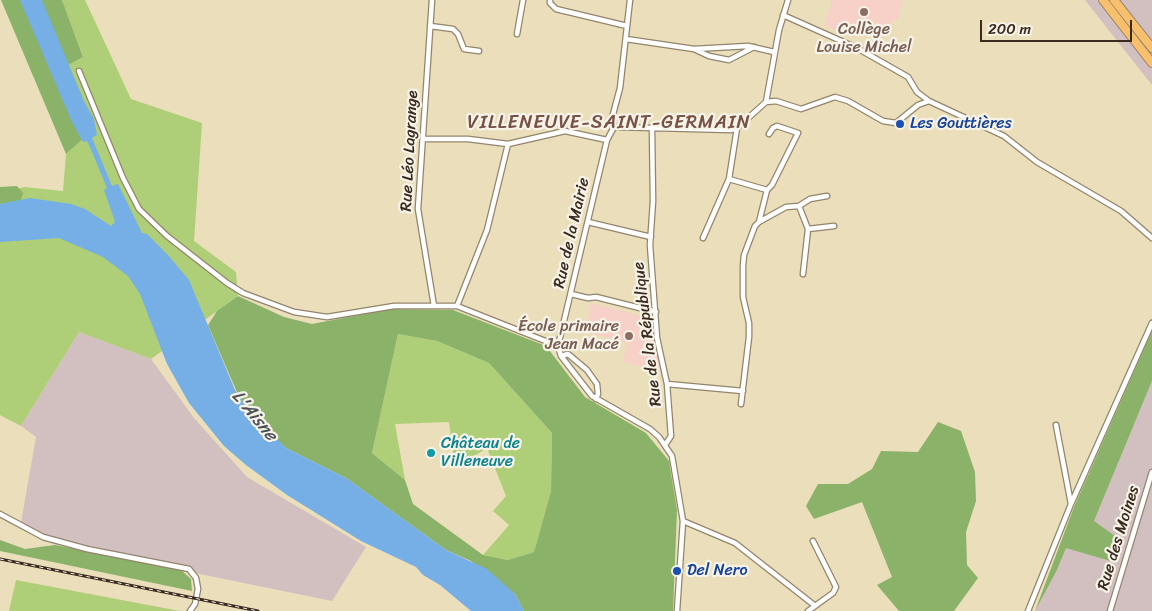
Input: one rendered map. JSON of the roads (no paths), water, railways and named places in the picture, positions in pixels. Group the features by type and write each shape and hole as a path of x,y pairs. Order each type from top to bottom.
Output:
{"highway":[{"path":"1103,0 1152,63"},
{"path":"1114,0 1152,48"}],"street":[{"name":"Rue Léo Lagrange","path":"432,0 418,209 434,306"},
{"path":"517,34 523,0"},
{"path":"550,0 550,3 556,9 627,26"},
{"name":"Rue de la Mairie","path":"558,346 608,140 614,127 612,118 620,88 630,0"},
{"path":"614,127 716,131 737,128 766,102 774,52 782,15 788,0"},
{"path":"782,15 857,48 908,77 917,92 929,101 1004,136 1037,162 1129,217 1152,238"},
{"path":"430,26 453,29 458,34 464,49 479,51"},
{"path":"626,40 694,49 728,49 748,46 774,52"},
{"path":"694,49 709,56 729,60 754,47"},
{"path":"728,49 735,57"},
{"path":"79,71 123,178 138,209 167,236 227,283 266,303 314,316 342,316 394,306 457,306 558,346 562,355 596,399 650,429 665,445 672,456 677,474 683,521 677,611"},
{"path":"917,92 918,105"},
{"path":"766,102 776,102 802,109 830,97 840,97 890,124 901,121 918,105 929,101"},
{"path":"741,404 749,323 743,298 744,255 759,222 767,190 772,185 798,133 777,126 769,134"},
{"path":"704,238 729,179 737,128"},
{"name":"Rue de la République","path":"652,129 654,201 650,237 658,338 667,384 671,438 665,445"},
{"path":"423,138 468,139 508,144 565,131 608,140"},
{"path":"457,306 487,230 508,144"},
{"path":"729,179 767,190"},
{"path":"759,222 786,207 799,206 810,199 827,196"},
{"path":"799,206 808,229 803,274"},
{"path":"588,222 650,237"},
{"path":"808,229 834,226"},
{"path":"571,294 588,298 596,297 656,312"},
{"path":"1028,611 1071,504 1152,323"},
{"path":"562,355 568,354 587,370 594,379 598,394 596,399"},
{"path":"667,384 743,391"},
{"path":"1056,425 1071,504"},
{"name":"Rue des Moines","path":"1110,611 1152,472"},
{"path":"0,514 44,537 68,544 189,569 196,578 198,589 195,604 190,611"},
{"path":"683,521 735,543 814,605"},
{"path":"808,611 833,593 836,587 813,541"}],"water":[{"name":"L'Aisne","path":"20,0 42,0 84,101 94,119 97,135 92,138 112,186 118,184 142,233 147,234 168,255 189,280 235,390 247,408 286,448 346,478 446,550 487,569 515,594 524,611 471,611 440,585 423,575 416,567 361,541 287,495 246,465 224,446 189,403 167,364 140,294 128,276 103,257 59,238 0,242 0,204 30,198 71,204 85,209 111,226 115,222 104,190 107,188 90,147 87,141 83,142 72,122"}],"railway":[{"path":"0,559 258,611"}],"place":[{"name":"Collège Louise Michel","path":"864,12"},
{"name":"Les Gouttières","path":"900,124"},
{"name":"École primaire Jean Macé","path":"629,336"},
{"name":"Château de Villeneuve","path":"431,453"},
{"name":"Del Nero","path":"677,571"}],"district":[{"name":"VILLENEUVE-SAINT-GERMAIN","path":"609,123"}]}
